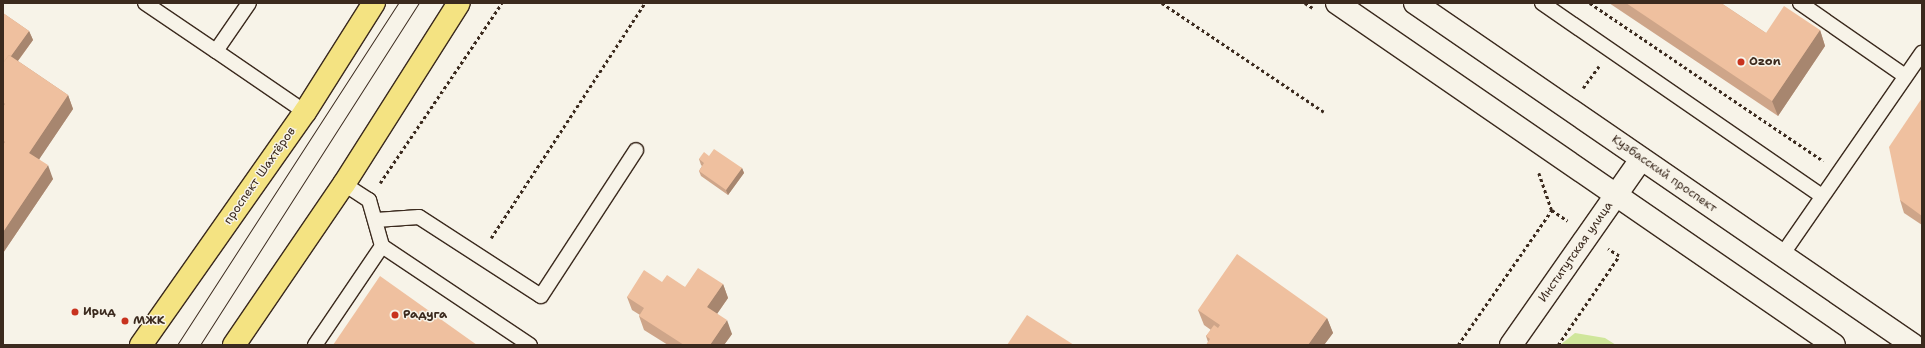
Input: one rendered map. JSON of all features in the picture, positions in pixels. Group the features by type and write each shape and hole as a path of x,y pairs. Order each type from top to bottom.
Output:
{"main road":[{"name":"проспект Шахтёров","path":"141,345 305,112 374,3"},
{"path":"234,345 344,184 459,3"}],"street":[{"path":"1337,3 1834,345"},
{"name":"Кузбасский проспект","path":"1418,4 1913,345"},
{"name":"Институтская улица","path":"1511,345 1641,159"}],"lane":[{"path":"145,3 305,112"},
{"path":"216,51 249,3"},
{"path":"1542,3 1822,196"},
{"path":"1800,3 1905,76"},
{"path":"1782,255 1838,172 1922,53"},
{"path":"376,220 418,217 541,296 636,150"},
{"path":"344,184 369,200 376,220 382,246 530,345"},
{"path":"315,345 382,246"}],"path":[{"path":"369,200 502,3"},
{"path":"479,256 645,3"},
{"path":"1162,3 1324,112"},
{"path":"1590,3 1838,172"}],"green space":[{"path":"1575,333 1605,338 1616,345 1560,345"}],"building":[{"path":"1626,3 1721,3 1766,33 1784,6 1820,30 1772,101"},
{"path":"3,13 29,31 11,56 9,55 3,63"},
{"path":"9,55 68,95 29,153 48,165 3,232 3,145 5,142 3,140 3,107 5,104 3,102 3,63"},
{"path":"1922,98 1922,216 1900,200 1889,147"},
{"path":"714,149 742,168 726,190 699,171 704,163 699,159 701,156 704,152 709,156"},
{"path":"1237,254 1327,318 1308,345 1206,345 1210,339 1206,336 1214,325 1218,328 1220,325 1198,310"},
{"path":"698,268 723,284 707,307 727,320 710,345 684,345 639,316 644,308 627,297 644,270 662,282 667,275 685,287"},
{"name":"Радуга","path":"380,276 477,345 333,345"},
{"path":"1027,315 1074,345 1007,345"}],"tram line":[{"path":"177,345 398,3"},
{"path":"200,345 419,3"}],"place":[{"name":"Ozon","path":"1741,62"},
{"name":"Ирид","path":"75,312"},
{"name":"Радуга","path":"395,315"},
{"name":"МЖК","path":"125,321"}]}
